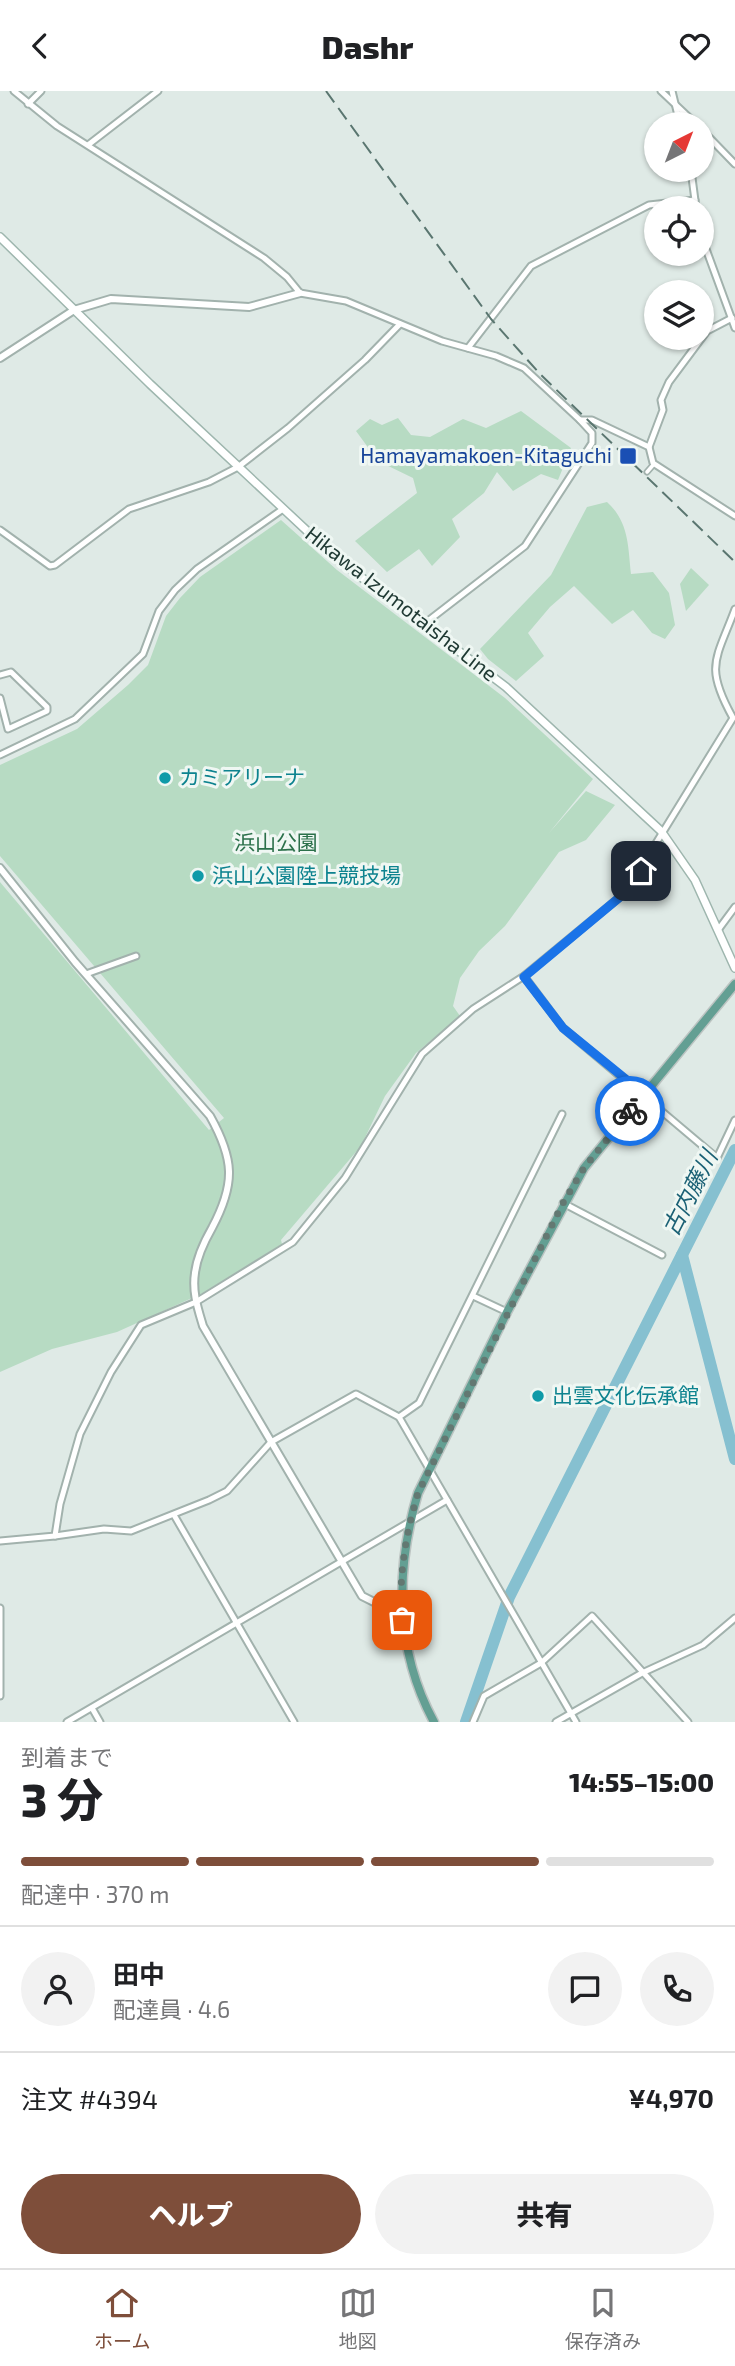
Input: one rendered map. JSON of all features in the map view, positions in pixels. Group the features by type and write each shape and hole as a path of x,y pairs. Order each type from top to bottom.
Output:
{"main road":[{"name":"Hikawa Izumotaisha Line","path":"0,237 336,558 506,687 661,831 695,880 735,968"},
{"path":"434,1722 415,1677 404,1636 401,1604 409,1522 429,1468 563,1203 584,1168 735,984"}],"street":[{"path":"14,91 28,104 88,145 264,258 287,277 300,293"},
{"path":"28,104 41,91"},
{"path":"88,145 158,91"},
{"path":"661,91 683,112"},
{"path":"671,91 676,112"},
{"path":"714,142 735,164"},
{"path":"468,348 531,266 644,208"},
{"path":"712,266 735,328"},
{"path":"0,358 74,310 111,299 249,307 300,293 346,301 400,324 524,368 592,433 592,443 525,546 424,624"},
{"path":"732,318 707,331 669,382 661,400 663,410 649,447 654,464 735,516"},
{"path":"0,530 50,566 55,565 129,509 209,482 238,467 298,420 365,361 400,324"},
{"path":"580,420 592,420 649,447"},
{"path":"647,472 654,464"},
{"path":"0,755 75,719 143,654 159,611 181,583 283,509"},
{"path":"55,1536 60,1504 80,1434 111,1371 141,1325 196,1302 293,1242 345,1178 422,1053 473,1009 524,977 626,892 641,871 661,831 734,720 714,673 714,660 735,609"},
{"path":"0,675 11,672 47,707 47,711 8,729 0,698"},
{"path":"0,868 86,974 210,1116 230,1159 229,1187 224,1206 197,1259 194,1275 196,1302 203,1326 362,1596 370,1602 401,1604"},
{"path":"718,930 735,907"},
{"path":"86,974 136,956"},
{"path":"524,977 563,1028 717,1158 735,1119"},
{"path":"399,1417 419,1403 562,1114"},
{"path":"563,1203 662,1255"},
{"path":"473,1296 507,1312"},
{"path":"0,1541 103,1528 131,1531 174,1515 227,1491 271,1442 356,1394 399,1417 576,1722"},
{"path":"67,1722 447,1500"},
{"path":"174,1515 294,1722"},
{"path":"0,1608 0,1696"},
{"path":"473,1722 484,1696 541,1663 592,1616 688,1722"},
{"path":"556,1722 642,1673 703,1645 735,1618"},
{"path":"92,1708 100,1722"}],"green space":[{"path":"521,411 571,448 558,480 541,474 513,491 497,472 484,493 452,519 460,537 432,566 419,549 387,572 355,541 417,493 413,478 378,461 356,431 370,419 382,425 398,418 411,435 430,437 463,419 486,428"},
{"path":"607,502 623,526 631,574 653,572 669,593 675,625 665,639 652,633 633,610 612,624 574,586 550,607 528,633 544,656 516,681 488,659 480,649 551,575 587,507"},
{"name":"浜山公園","path":"281,520 337,570 505,698 593,779 549,833 586,791 615,805 586,840 559,852 505,926 479,951 460,978 453,1006 460,1016 416,1053 385,1096 361,1146 281,1240 282,1244 203,1293 117,1332 52,1349 0,1372 0,882 209,1130 224,1118 0,856 0,765 77,729 128,685 148,665 166,616 180,598 200,577"},
{"path":"691,568 709,585 686,611 680,584"}],"waterway":[{"path":"466,1722 509,1597 735,1150"},
{"name":"古内藤川","path":"682,1255 735,1459"}],"railway":[{"path":"326,91 491,319 540,374 735,562"}],"way so far":[{"path":"402,1620 403,1566 409,1522 429,1468 563,1203 604,1140 630,1111"}],"place":[{"name":"Hamayamakoen-Kitaguchi","path":"628,456"},
{"name":"カミアリーナ","path":"165,778"},
{"name":"浜山公園陸上競技場","path":"198,876"},
{"name":"出雲文化伝承館","path":"538,1396"}],"route":[{"path":"630,1111 644,1094 563,1028 524,977 559,944 626,892 641,871"}]}
